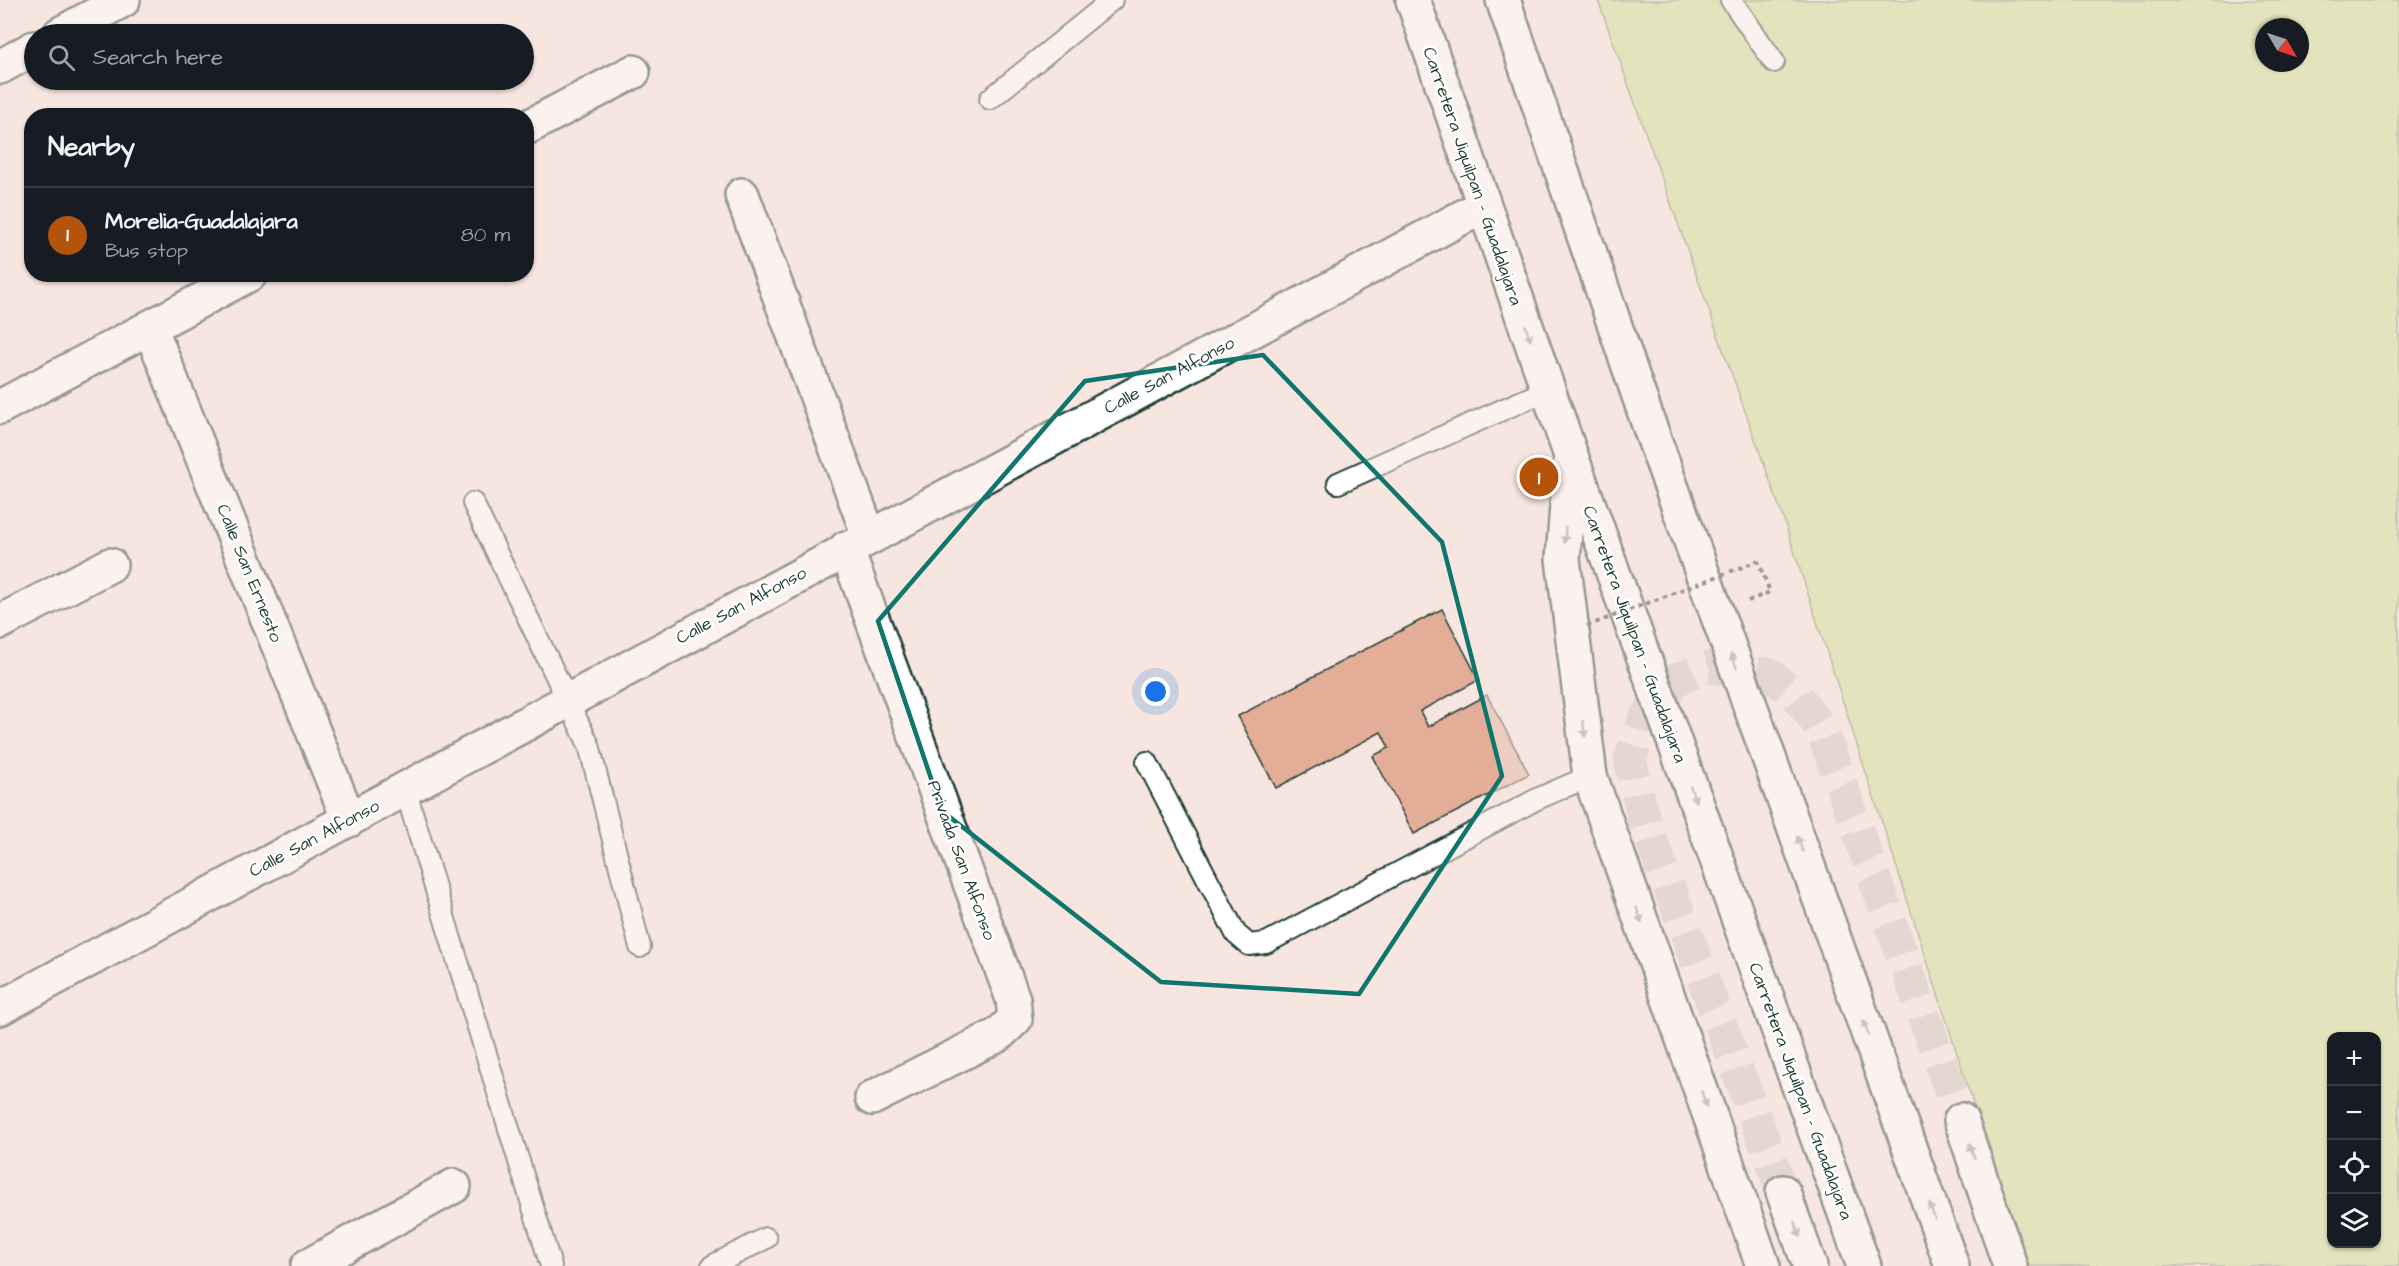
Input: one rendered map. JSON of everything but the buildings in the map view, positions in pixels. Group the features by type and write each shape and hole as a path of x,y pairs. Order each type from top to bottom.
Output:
{"main road":[{"path":"79,24 123,0"},
{"name":"Carretera Jiquilpan - Guadalajara","path":"1413,0 1547,390 1864,1266"},
{"path":"1503,0 1644,411 1952,1266"},
{"path":"0,67 24,54"},
{"path":"534,124 633,72"},
{"path":"742,195 858,542"},
{"name":"Calle San Alfonso","path":"0,1008 349,820 568,698 1483,206"},
{"path":"0,407 235,282"},
{"name":"Calle San Ernesto","path":"150,327 349,820"},
{"path":"1571,456 1563,559 1590,776 1763,1266"},
{"name":"Privada San Alfonso","path":"858,542 1013,999 1015,1019 998,1035 872,1098"},
{"path":"0,622 110,564"},
{"path":"1961,1120 2010,1266"},
{"path":"308,1266 454,1186"},
{"path":"1783,1192 1810,1266"}],"lane":[{"path":"990,99 1112,0"},
{"path":"1731,0 1774,62"},
{"path":"1338,483 1547,390"},
{"path":"473,503 589,745 640,947"},
{"path":"1147,762 1236,934 1249,945 1266,943 1537,799 1590,776"},
{"path":"405,789 551,1266"},
{"path":"712,1266 766,1238"}],"path":[{"path":"1587,626 1758,561 1770,592 1717,612"}],"highlighted area":[{"path":"1263,355 1442,542 1502,776 1359,994 1161,982 942,811 878,621 1085,381"}],"green space":[{"path":"1598,0 2399,0 2399,1266 2026,1266 1784,520"}],"tunnel":[{"path":"1783,1192 1644,820 1630,759 1645,718 1675,680 1710,667 1769,674 1796,695 1821,728 1961,1120"}],"place":[{"name":"Morelia-Guadalajara","path":"1539,477"}]}
